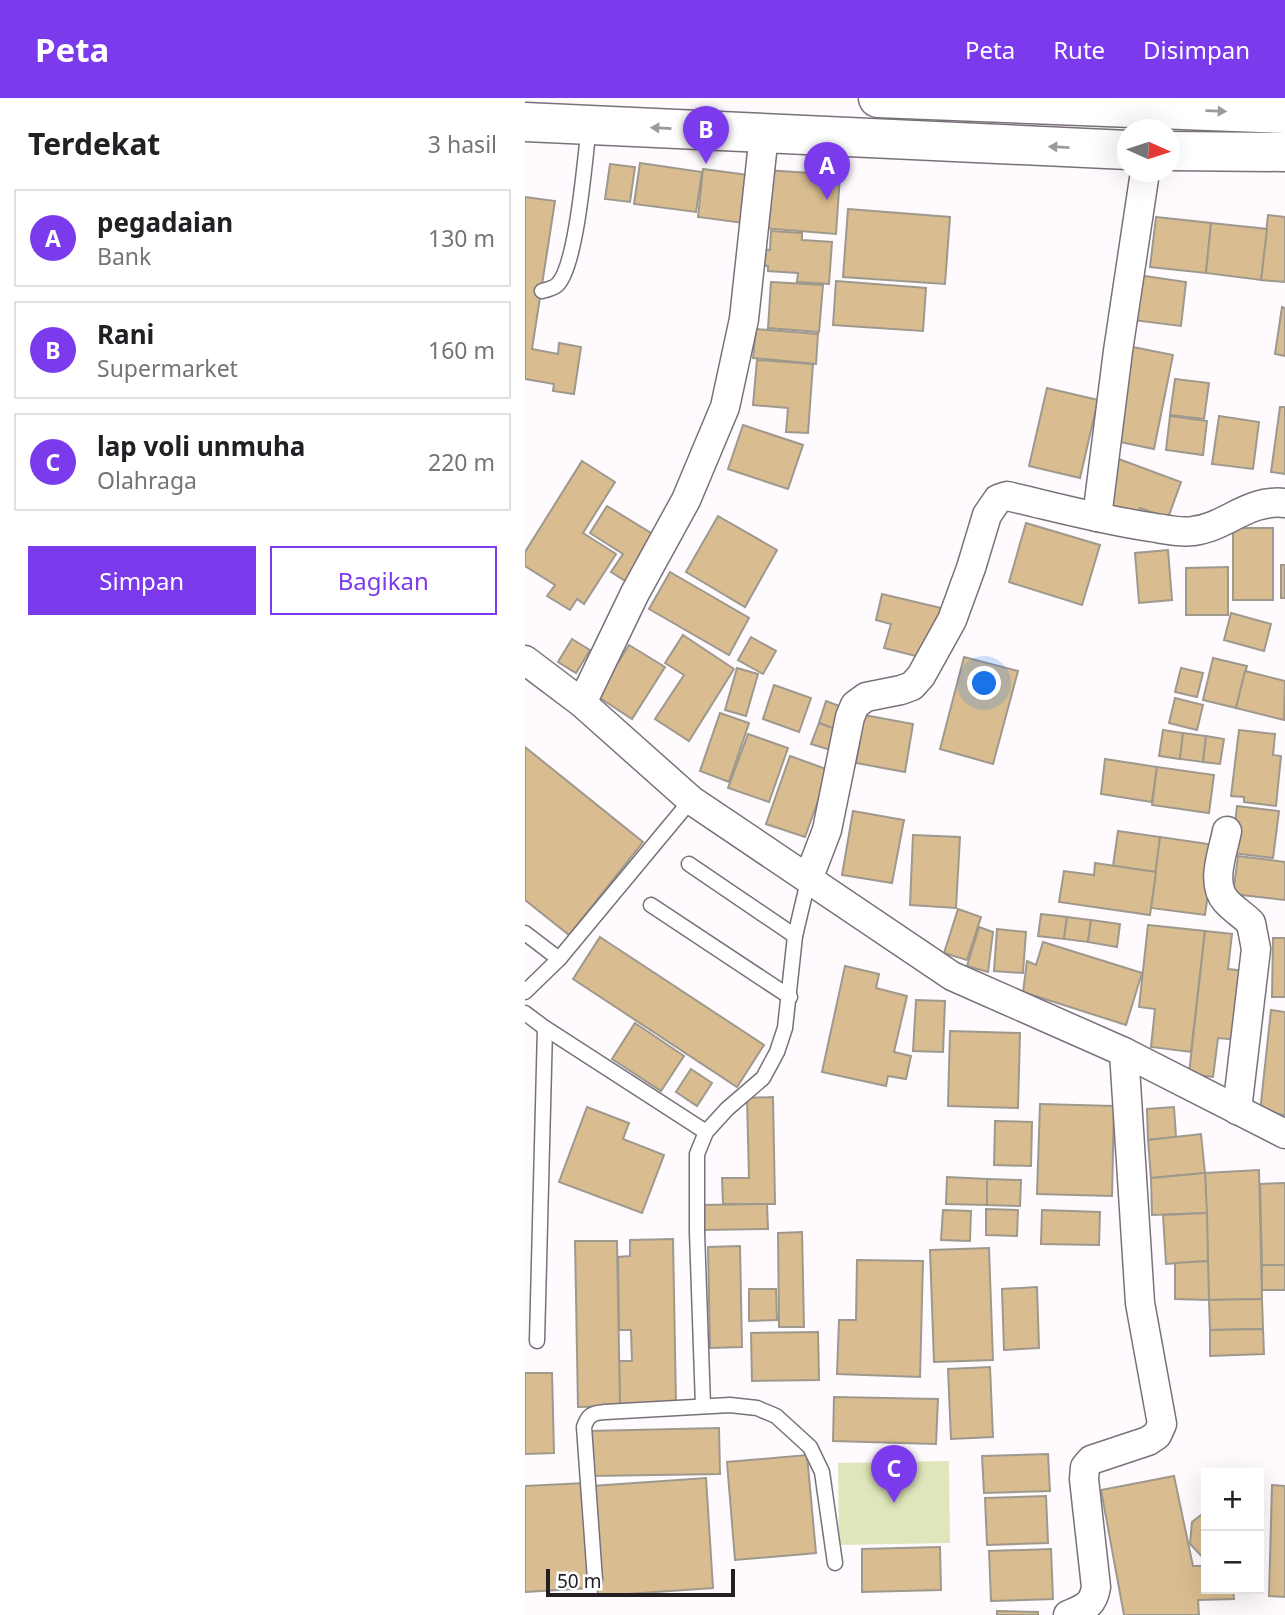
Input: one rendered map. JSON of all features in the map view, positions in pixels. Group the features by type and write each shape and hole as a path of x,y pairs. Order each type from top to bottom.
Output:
{"highway":[{"path":"879,98 1282,109"},
{"path":"525,122 1117,150"},
{"path":"1180,151 1285,152"}],"street":[{"path":"582,703 635,593 686,500 725,407 744,319 764,134"},
{"path":"1097,517 1118,352 1144,182"},
{"path":"809,877 827,830 855,705 866,697 912,686 921,676 952,620 987,515 998,499 1007,496 1097,517 1177,531 1195,531 1262,503 1285,503"},
{"path":"525,660 582,703 691,800 809,877 952,976 1124,1052 1285,1134"},
{"path":"1227,831 1217,880 1220,893 1227,903 1251,923 1256,949 1237,1110"},
{"path":"1068,1615 1090,1605 1095,1597 1084,1479 1086,1467 1091,1460 1148,1441 1157,1435 1162,1424 1140,1303 1124,1052"}],"lane":[{"path":"542,291 557,286 566,270 574,239 589,125"},
{"path":"525,992 559,959 691,800"},
{"path":"689,864 795,936"},
{"path":"703,1406 696,1188 698,1154 706,1132 727,1109 764,1078 777,1052 785,1028 795,936 809,877"},
{"path":"651,905 790,997"},
{"path":"525,933 559,959"},
{"path":"525,1013 706,1132"},
{"path":"537,1342 545,1028"},
{"path":"595,1580 584,1446 584,1427 588,1417 594,1413 703,1406 757,1408 776,1416 810,1447 823,1472 835,1563"}],"green space":[{"path":"949,1461 950,1543 839,1545 838,1463"}],"building":[{"path":"640,163 702,172 696,212 634,204"},
{"path":"610,164 635,167 630,202 605,199"},
{"path":"703,169 749,175 743,223 698,217"},
{"path":"765,170 840,175 836,234 761,228"},
{"path":"525,197 555,201 532,349 558,354 559,343 581,347 574,394 553,391 554,384 525,379"},
{"path":"848,209 950,217 945,284 843,277"},
{"path":"1268,215 1285,217 1285,282 1261,280"},
{"path":"1156,217 1211,223 1206,273 1150,267"},
{"path":"1211,223 1267,229 1261,280 1206,273"},
{"path":"771,231 802,233 802,240 832,242 829,284 797,282 798,273 768,271 768,266 758,265 759,249 770,250"},
{"path":"1138,275 1186,282 1181,326 1132,320"},
{"path":"836,281 926,288 923,331 833,325"},
{"path":"771,282 823,285 819,332 768,328"},
{"path":"1282,307 1285,308 1285,356 1275,354"},
{"path":"756,329 818,334 816,364 753,358"},
{"path":"1133,347 1173,355 1154,449 1115,441"},
{"path":"757,360 813,364 808,433 786,432 788,408 753,405"},
{"path":"1175,379 1209,383 1204,419 1170,415"},
{"path":"1047,388 1098,400 1080,478 1029,466"},
{"path":"1280,407 1285,407 1285,474 1271,472"},
{"path":"1170,416 1207,421 1203,455 1166,450"},
{"path":"1219,416 1259,422 1253,469 1212,464"},
{"path":"743,425 803,445 788,489 728,469"},
{"path":"1116,458 1181,482 1168,518 1140,508 1136,520 1099,505"},
{"path":"582,461 615,482 583,533 616,554 584,604 577,599 570,610 547,596 555,585 525,566 525,552"},
{"path":"607,506 656,536 627,582 611,572 623,554 590,533"},
{"path":"718,516 777,550 745,607 686,572"},
{"path":"1026,523 1100,545 1082,605 1009,582"},
{"path":"1233,528 1273,528 1273,600 1233,600"},
{"path":"1168,550 1172,600 1139,603 1135,553"},
{"path":"1281,565 1285,565 1285,598 1281,598"},
{"path":"1228,567 1228,615 1186,615 1186,568"},
{"path":"670,572 749,618 729,655 649,609"},
{"path":"882,594 941,608 928,659 884,648 891,624 876,620"},
{"path":"1231,613 1271,624 1264,651 1224,640"},
{"path":"683,635 734,669 689,741 655,719 684,675 665,663"},
{"path":"751,637 776,651 763,674 738,660"},
{"path":"572,639 590,650 576,673 558,662"},
{"path":"629,645 665,667 632,719 597,696"},
{"path":"964,657 1018,671 993,764 940,749"},
{"path":"1213,658 1247,666 1236,708 1203,700"},
{"path":"737,668 758,674 746,716 725,710"},
{"path":"1181,668 1203,673 1197,697 1175,692"},
{"path":"1245,671 1285,681 1284,720 1236,708"},
{"path":"774,685 811,698 799,732 763,719"},
{"path":"1175,698 1203,705 1197,730 1169,723"},
{"path":"826,701 845,708 838,730 819,723"},
{"path":"720,713 749,723 729,782 700,771"},
{"path":"864,715 913,724 905,772 856,763"},
{"path":"819,723 838,730 831,750 811,744"},
{"path":"1163,730 1183,733 1180,759 1159,756"},
{"path":"1239,730 1275,734 1273,755 1281,756 1276,806 1244,802 1244,797 1231,796"},
{"path":"1183,733 1206,736 1203,762 1180,759"},
{"path":"748,734 788,748 769,802 728,788"},
{"path":"1206,736 1224,739 1220,764 1203,762"},
{"path":"525,747 643,842 569,935 525,900"},
{"path":"790,756 829,770 805,837 766,824"},
{"path":"1105,759 1157,767 1152,802 1101,794"},
{"path":"1157,767 1214,775 1209,813 1152,805"},
{"path":"1237,806 1279,811 1273,858 1232,853"},
{"path":"853,811 904,820 892,883 842,875"},
{"path":"1118,831 1160,837 1156,872 1113,866"},
{"path":"913,835 960,837 956,908 910,905"},
{"path":"1160,837 1215,845 1205,915 1151,908"},
{"path":"1238,856 1285,862 1285,900 1233,894"},
{"path":"1095,863 1156,872 1150,915 1059,902 1064,871 1094,875"},
{"path":"958,909 981,917 967,960 944,953"},
{"path":"1041,914 1067,917 1064,939 1038,936"},
{"path":"1067,917 1091,920 1088,942 1064,939"},
{"path":"1091,920 1120,924 1117,947 1088,942"},
{"path":"1148,925 1205,931 1191,1052 1151,1047 1155,1009 1139,1007"},
{"path":"979,927 993,932 988,972 967,966"},
{"path":"997,929 1026,932 1023,973 994,971"},
{"path":"1205,931 1232,934 1228,969 1246,971 1239,1040 1218,1038 1213,1077 1189,1074"},
{"path":"600,937 764,1045 737,1087 573,979"},
{"path":"1273,938 1285,938 1285,997 1272,997"},
{"path":"1043,942 1142,973 1126,1025 1023,992 1027,961 1036,965"},
{"path":"845,966 879,974 876,988 907,996 894,1052 911,1056 906,1079 888,1076 886,1086 822,1072"},
{"path":"916,1000 945,1001 943,1052 913,1051"},
{"path":"1271,1010 1285,1012 1285,1115 1260,1112"},
{"path":"635,1023 684,1056 661,1091 612,1059"},
{"path":"950,1031 1020,1033 1018,1108 948,1106"},
{"path":"691,1069 712,1083 697,1106 676,1092"},
{"path":"773,1097 775,1204 723,1204 722,1178 749,1178 747,1098"},
{"path":"1040,1104 1114,1106 1112,1196 1037,1194"},
{"path":"587,1107 629,1123 623,1139 664,1155 642,1213 559,1182"},
{"path":"1174,1107 1176,1137 1148,1140 1147,1109"},
{"path":"995,1121 1032,1122 1031,1166 994,1165"},
{"path":"1201,1134 1205,1173 1151,1178 1148,1140"},
{"path":"1259,1170 1262,1299 1209,1300 1205,1173"},
{"path":"1205,1173 1207,1213 1152,1215 1151,1178"},
{"path":"947,1177 987,1179 987,1205 946,1204"},
{"path":"987,1179 1021,1180 1020,1206 987,1205"},
{"path":"1285,1183 1285,1265 1262,1265 1260,1184"},
{"path":"767,1204 768,1229 703,1230 702,1205"},
{"path":"986,1209 1018,1210 1017,1236 986,1235"},
{"path":"943,1210 971,1211 970,1241 941,1240"},
{"path":"1042,1210 1100,1212 1099,1245 1041,1244"},
{"path":"1207,1213 1208,1261 1166,1264 1163,1215"},
{"path":"802,1232 804,1327 779,1327 778,1233"},
{"path":"673,1239 676,1405 620,1406 619,1361 632,1361 631,1330 619,1330 618,1257 630,1256 630,1240"},
{"path":"575,1241 617,1241 620,1406 578,1407"},
{"path":"740,1246 742,1347 710,1348 708,1247"},
{"path":"989,1248 993,1360 934,1362 930,1250"},
{"path":"857,1260 923,1261 920,1377 837,1374 839,1320 856,1320"},
{"path":"1208,1261 1209,1300 1175,1299 1175,1263"},
{"path":"1262,1265 1285,1265 1285,1290 1262,1290"},
{"path":"1037,1287 1039,1348 1004,1350 1002,1289"},
{"path":"749,1289 776,1289 777,1320 749,1321"},
{"path":"1262,1299 1263,1329 1210,1330 1209,1300"},
{"path":"1263,1329 1264,1354 1210,1356 1210,1330"},
{"path":"818,1332 819,1380 752,1381 751,1333"},
{"path":"990,1367 993,1437 951,1439 948,1369"},
{"path":"525,1373 552,1373 554,1453 525,1454"},
{"path":"834,1397 938,1399 936,1444 833,1441"},
{"path":"719,1428 720,1474 590,1476 589,1431"},
{"path":"1048,1454 1050,1491 984,1493 982,1456"},
{"path":"807,1455 816,1553 735,1560 727,1462"},
{"path":"1174,1476 1193,1566 1201,1566 1201,1594 1234,1594 1234,1599 1198,1600 1199,1615 1124,1615 1101,1490"},
{"path":"706,1478 713,1588 598,1596 592,1486"},
{"path":"585,1483 591,1588 525,1592 525,1486"},
{"path":"1272,1485 1285,1486 1285,1597 1269,1596"},
{"path":"1046,1496 1048,1543 987,1545 985,1498"},
{"path":"1201,1515 1201,1556 1190,1544 1192,1522"},
{"path":"940,1547 941,1590 862,1592 862,1549"},
{"path":"1051,1549 1053,1599 991,1601 989,1551"},
{"path":"997,1611 1038,1612 1038,1615 997,1615"}],"place":[{"name":"Rani","path":"706,164"},
{"name":"pegadaian","path":"827,200"},
{"name":"lap voli unmuha","path":"894,1503"}]}
